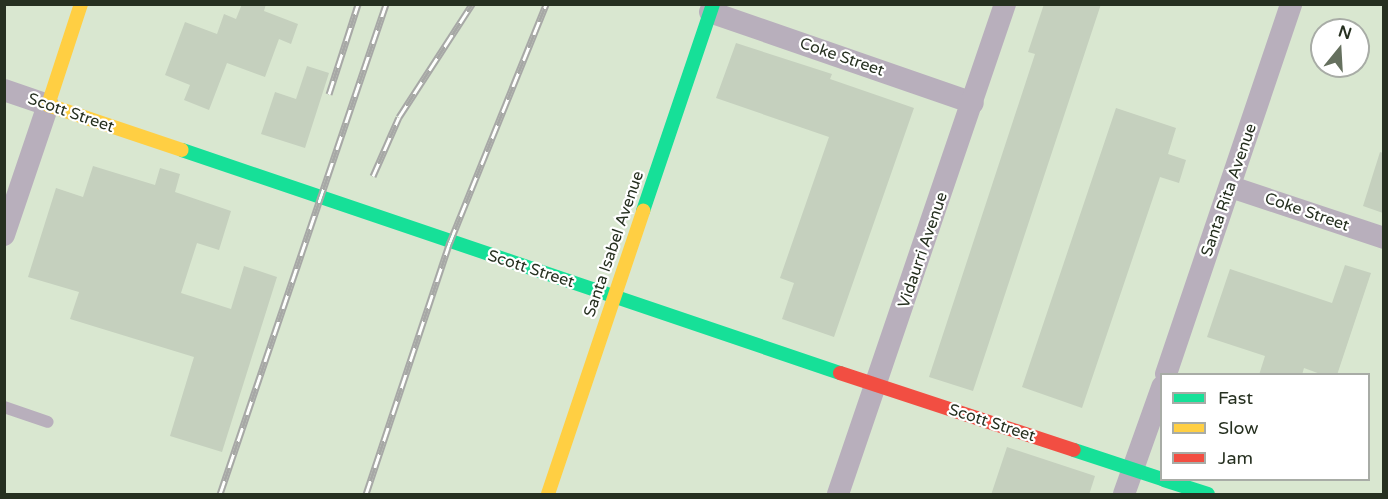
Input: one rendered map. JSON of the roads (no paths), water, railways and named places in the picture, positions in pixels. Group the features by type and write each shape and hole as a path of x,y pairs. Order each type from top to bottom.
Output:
{"street":[{"path":"4,235 81,4"},
{"name":"Vidaurri Avenue","path":"838,495 877,386 1005,4"},
{"name":"Santa Rita Avenue","path":"1167,373 1291,4"},
{"name":"Coke Street","path":"711,8 973,103"},
{"name":"Santa Isabel Avenue","path":"548,495 711,8"},
{"name":"Scott Street","path":"4,90 877,386 1160,478"},
{"name":"Coke Street","path":"1231,187 1383,238"},
{"path":"1124,495 1160,390"},
{"name":"Scott Street","path":"1169,481 1208,495"}],"lane":[{"path":"4,407 48,422"}],"railway":[{"path":"329,94 358,4"},
{"path":"220,494 386,4"},
{"path":"373,176 399,117 472,4"},
{"path":"366,494 450,242 546,4"}]}
